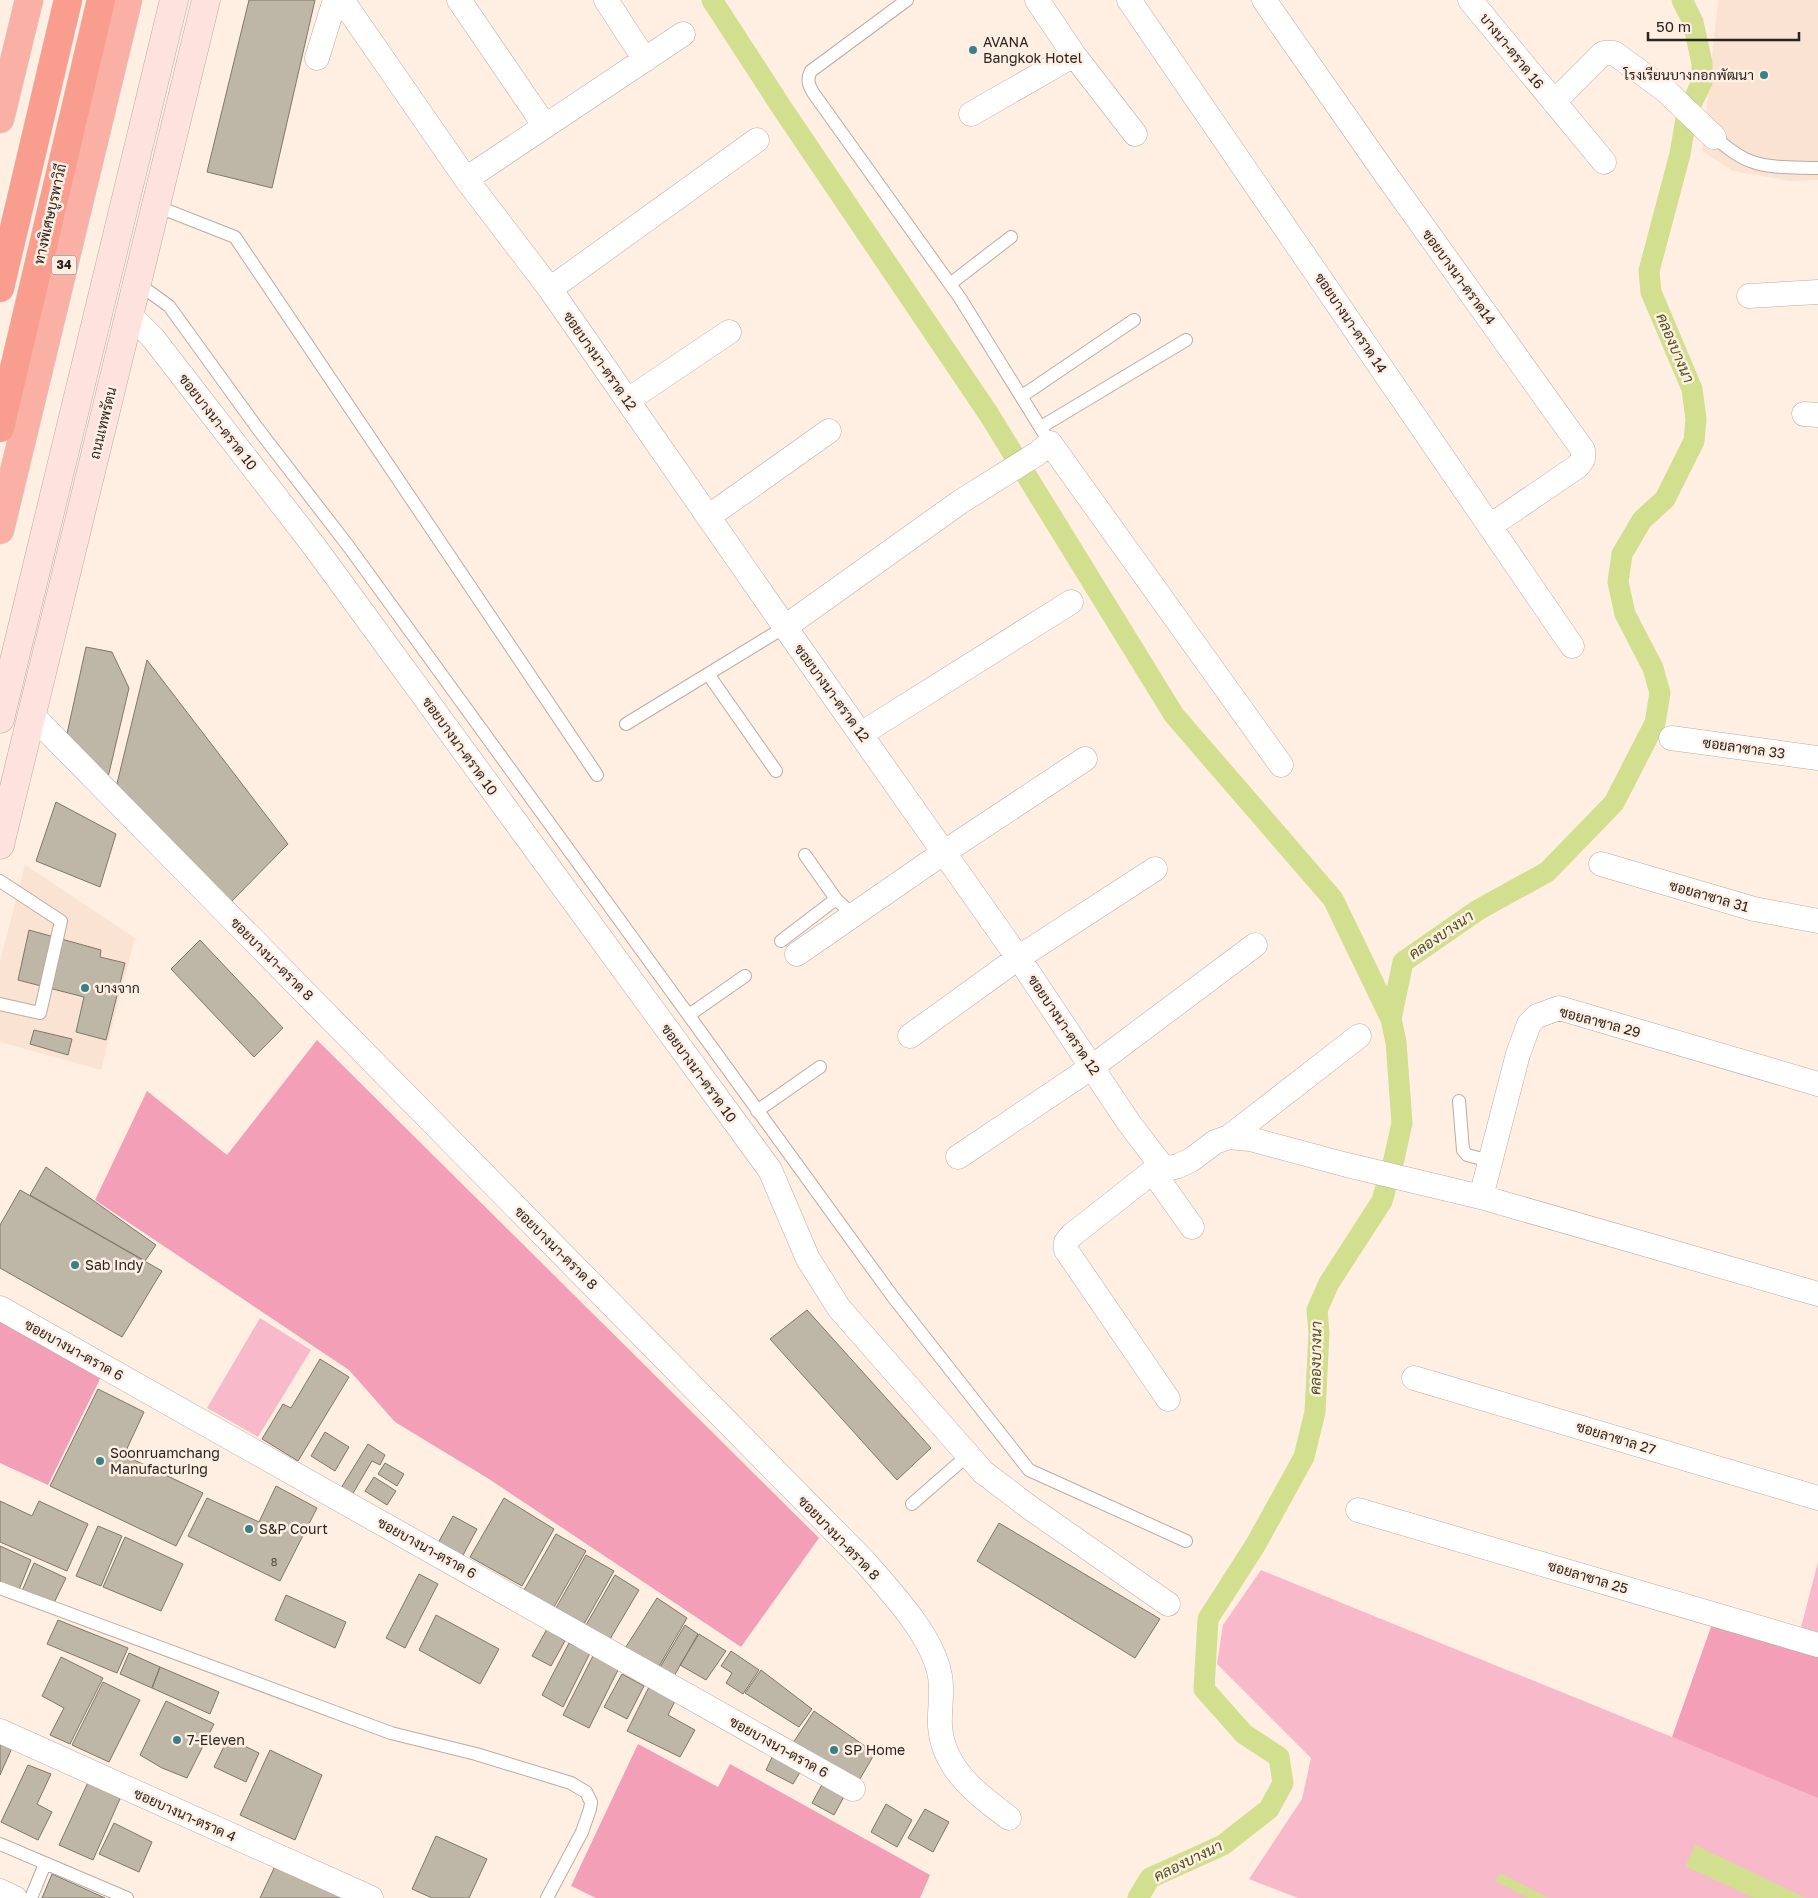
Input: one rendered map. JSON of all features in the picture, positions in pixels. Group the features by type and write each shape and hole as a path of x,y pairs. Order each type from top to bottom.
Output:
{"highway":[{"path":"0,119 29,0"},
{"path":"0,288 68,0"},
{"name":"ทางพิเศษบูรพาวิถี","path":"0,428 101,0"},
{"name":"34","path":"0,530 128,0"}],"main road":[{"path":"0,719 174,0"},
{"name":"ถนนเทพรัตน","path":"0,845 206,0"}],"street":[{"path":"317,58 335,0"},
{"name":"ซอยบางนา-ตราด 12","path":"342,0 466,178 550,289 785,628 1018,958 1148,1150 1157,1169 1192,1227"},
{"path":"459,0 544,126"},
{"path":"606,0 645,60"},
{"path":"1036,0 1074,55 1135,134"},
{"name":"ซอยบางนา-ตราด 14","path":"1129,0 1572,646"},
{"name":"ซอยบางนา-ตราด14","path":"1264,0 1583,450 1584,459 1578,466 1490,526"},
{"name":"บางนา-ตราด 16","path":"1470,0 1604,162"},
{"path":"466,178 682,34"},
{"path":"1554,102 1604,53 1618,55 1665,90 1714,137"},
{"path":"971,114 1074,55"},
{"path":"550,289 757,140"},
{"path":"1749,296 1818,292"},
{"name":"ซอยบางนา-ตราด 10","path":"130,315 154,338 314,546 764,1162 777,1187 808,1260 839,1308 983,1472 1029,1507 1168,1604"},
{"path":"628,400 730,332"},
{"path":"708,517 830,431"},
{"path":"785,628 960,502 994,480 1043,441 1281,766"},
{"path":"861,734 1071,602"},
{"name":"ซอยบางนา-ตราด 8","path":"32,715 865,1562 902,1606 932,1653 940,1677 940,1727 943,1748 952,1766 970,1788 1009,1818"},
{"name":"ซอยลาซาล 33","path":"1672,738 1817,754"},
{"path":"789,948 853,915 1085,759"},
{"name":"ซอยลาซาล 31","path":"1601,864 1754,909 1818,921"},
{"path":"910,1036 1018,958 1156,869"},
{"path":"958,1157 1092,1067 1254,945"},
{"name":"ซอยลาซาล 29","path":"1481,1196 1518,1054 1529,1024 1537,1016 1559,1008 1818,1084"},
{"path":"1168,1399 1066,1250 1066,1242 1072,1235 1157,1169 1178,1166 1191,1160 1215,1142 1229,1136 1359,1036"},
{"path":"1229,1136 1250,1139 1347,1165 1481,1196 1818,1294"},
{"name":"ซอยบางนา-ตราด 6","path":"0,1308 853,1789"},
{"name":"ซอยลาซาล 27","path":"1414,1378 1818,1498"},
{"name":"ซอยลาซาล 25","path":"1358,1510 1818,1646"},
{"name":"ซอยบางนา-ตราด 4","path":"0,1731 371,1898"},
{"path":"0,1891 15,1898"}],"lane":[{"path":"907,0 811,70 808,76 808,84 950,284 1022,396 1043,441 1186,340"},
{"path":"1714,137 1735,154 1750,161 1765,165 1818,168"},
{"path":"156,206 235,237 597,774"},
{"path":"950,284 1011,237"},
{"path":"137,282 169,306 253,422 349,547 893,1297 1029,1470 1186,1540"},
{"path":"1022,396 1134,320"},
{"path":"626,724 785,628"},
{"path":"708,674 776,771"},
{"path":"805,855 836,899 853,915"},
{"path":"0,881 61,921 40,1013 0,1004"},
{"path":"789,948 836,899"},
{"path":"689,1015 745,976"},
{"path":"757,1111 820,1067"},
{"path":"1459,1101 1463,1150 1467,1155 1490,1161"},
{"path":"912,1504 968,1455"},
{"path":"0,1588 391,1733 476,1754 571,1783 586,1792 591,1802 590,1809 582,1832 547,1898"},
{"path":"0,1844 127,1898"},
{"path":"31,1898 46,1864"}],"shaded area":[{"name":"โรงเรียนบางกอกพัฒนา","path":"1718,0 1818,0 1818,180 1790,181 1733,171 1702,151"},
{"path":"25,865 135,938 101,1070 0,1042 0,961"},
{"path":"317,1040 819,1538 741,1647 489,1479 395,1422 349,1370 95,1200 147,1091 227,1155"},
{"path":"260,1318 311,1350 258,1437 207,1408"},
{"path":"0,1321 101,1377 48,1485 0,1463"},
{"path":"1818,1562 1818,1637 1800,1631"},
{"path":"1261,1570 1818,1798 1818,1898 1298,1898 1249,1879 1302,1799 1311,1758 1217,1664 1223,1625"},
{"path":"1712,1624 1818,1656 1818,1798 1672,1737"},
{"path":"638,1744 718,1787 730,1764 930,1875 920,1898 596,1898 571,1886"},
{"path":"1695,1845 1806,1898 1754,1898 1685,1866"},
{"path":"1500,1873 1549,1898 1529,1898 1495,1881"}],"building":[{"path":"249,0 315,0 272,188 207,172"},
{"path":"86,647 112,652 129,688 106,786 65,743"},
{"path":"147,660 288,844 229,904 115,792"},
{"path":"56,802 116,834 100,887 36,861"},
{"name":"บางจาก","path":"29,930 101,950 100,957 125,963 106,1040 76,1032 84,997 18,980"},
{"path":"200,940 283,1028 254,1057 171,969"},
{"path":"34,1030 72,1039 68,1055 30,1044"},
{"name":"Sab Indy","path":"46,1167 156,1245 145,1261 30,1195"},
{"name":"Sab Indy","path":"20,1190 162,1271 122,1337 0,1268 0,1225"},
{"path":"807,1310 931,1448 897,1480 770,1339"},
{"path":"320,1359 349,1377 298,1461 262,1439 283,1404 291,1408"},
{"name":"Soonruamchang Manufacturing","path":"98,1389 144,1412 124,1455 203,1493 176,1546 50,1486"},
{"path":"325,1432 349,1447 335,1471 311,1456"},
{"path":"368,1444 385,1455 380,1465 372,1461 352,1495 341,1488"},
{"path":"385,1463 404,1474 397,1486 378,1474"},
{"path":"374,1477 396,1491 387,1505 365,1491"},
{"name":"S&P Court","path":"276,1486 317,1508 280,1581 188,1536 207,1498 259,1522"},
{"path":"504,1498 554,1529 522,1586 470,1557"},
{"path":"0,1501 32,1516 39,1501 88,1524 67,1571 0,1542"},
{"path":"453,1516 477,1529 462,1557 438,1543"},
{"path":"999,1523 1160,1619 1135,1658 977,1561"},
{"path":"98,1526 122,1536 101,1586 76,1576"},
{"path":"556,1534 586,1551 554,1607 524,1590"},
{"path":"125,1537 183,1564 161,1611 103,1587"},
{"path":"0,1546 31,1560 19,1590 0,1582"},
{"path":"586,1555 614,1571 584,1624 556,1608"},
{"path":"34,1563 66,1578 53,1605 22,1591"},
{"path":"419,1574 438,1584 405,1648 386,1638"},
{"path":"615,1575 639,1590 610,1639 586,1625"},
{"path":"286,1595 346,1622 335,1648 275,1620"},
{"path":"657,1598 687,1618 657,1670 624,1650"},
{"path":"436,1615 499,1649 480,1684 419,1650"},
{"path":"58,1620 128,1648 117,1673 47,1644"},
{"path":"685,1625 698,1634 673,1678 659,1669"},
{"path":"547,1629 565,1641 551,1666 532,1656"},
{"path":"699,1634 726,1651 706,1680 680,1665"},
{"path":"569,1643 590,1653 563,1707 542,1695"},
{"path":"731,1651 759,1670 743,1694 726,1683 732,1673 721,1666"},
{"path":"129,1653 160,1667 152,1688 120,1674"},
{"path":"594,1654 619,1668 589,1728 563,1715"},
{"path":"61,1657 103,1678 70,1744 50,1735 64,1708 42,1696"},
{"path":"160,1667 219,1692 210,1714 152,1688"},
{"path":"761,1670 812,1709 799,1727 745,1693"},
{"path":"622,1674 644,1686 627,1719 604,1707"},
{"path":"103,1682 140,1700 109,1762 72,1745"},
{"path":"649,1687 675,1701 668,1715 695,1730 680,1757 627,1731"},
{"name":"7-Eleven","path":"166,1701 214,1724 187,1778 162,1768 140,1755"},
{"name":"SP Home","path":"814,1711 875,1753 857,1784 791,1746"},
{"path":"228,1738 259,1753 246,1782 214,1767"},
{"path":"0,1743 12,1748 0,1775"},
{"path":"270,1750 322,1775 295,1840 240,1815"},
{"path":"775,1751 803,1767 793,1784 766,1770"},
{"path":"28,1765 51,1774 37,1804 52,1812 38,1840 1,1822"},
{"path":"90,1778 123,1792 93,1860 59,1845"},
{"path":"825,1779 847,1791 834,1815 812,1803"},
{"path":"886,1804 912,1820 897,1847 871,1832"},
{"path":"925,1809 949,1822 933,1852 908,1838"},
{"path":"114,1823 152,1842 139,1872 99,1854"},
{"path":"436,1836 487,1859 469,1898 432,1898 412,1889"},
{"path":"276,1864 341,1894 339,1898 260,1898"},
{"path":"52,1874 105,1898 42,1898"}],"waterway":[{"path":"712,0 782,108 988,413 1174,715 1333,899 1391,1019"},
{"name":"คลองบางนา","path":"1138,1898 1150,1878 1223,1845 1269,1809 1283,1783 1279,1757 1244,1734 1204,1689 1208,1619 1256,1544 1304,1457 1315,1412 1319,1333 1317,1310 1329,1283 1382,1201 1402,1123 1396,1042 1391,1019 1403,962 1478,910 1547,872 1614,803 1655,723 1660,693 1653,668 1625,614 1618,582 1622,554 1642,520 1665,499 1694,441 1696,419 1692,389 1651,292 1649,271 1680,154 1687,113 1702,82 1702,63 1693,22 1682,0"}],"place":[{"name":"AVANA Bangkok Hotel","path":"973,50"},
{"name":"โรงเรียนบางกอกพัฒนา","path":"1764,75"},
{"name":"บางจาก","path":"85,988"},
{"name":"Sab Indy","path":"75,1265"},
{"name":"Soonruamchang Manufacturing","path":"100,1461"},
{"name":"S&P Court","path":"249,1529"},
{"name":"7-Eleven","path":"177,1740"},
{"name":"SP Home","path":"834,1750"}]}
